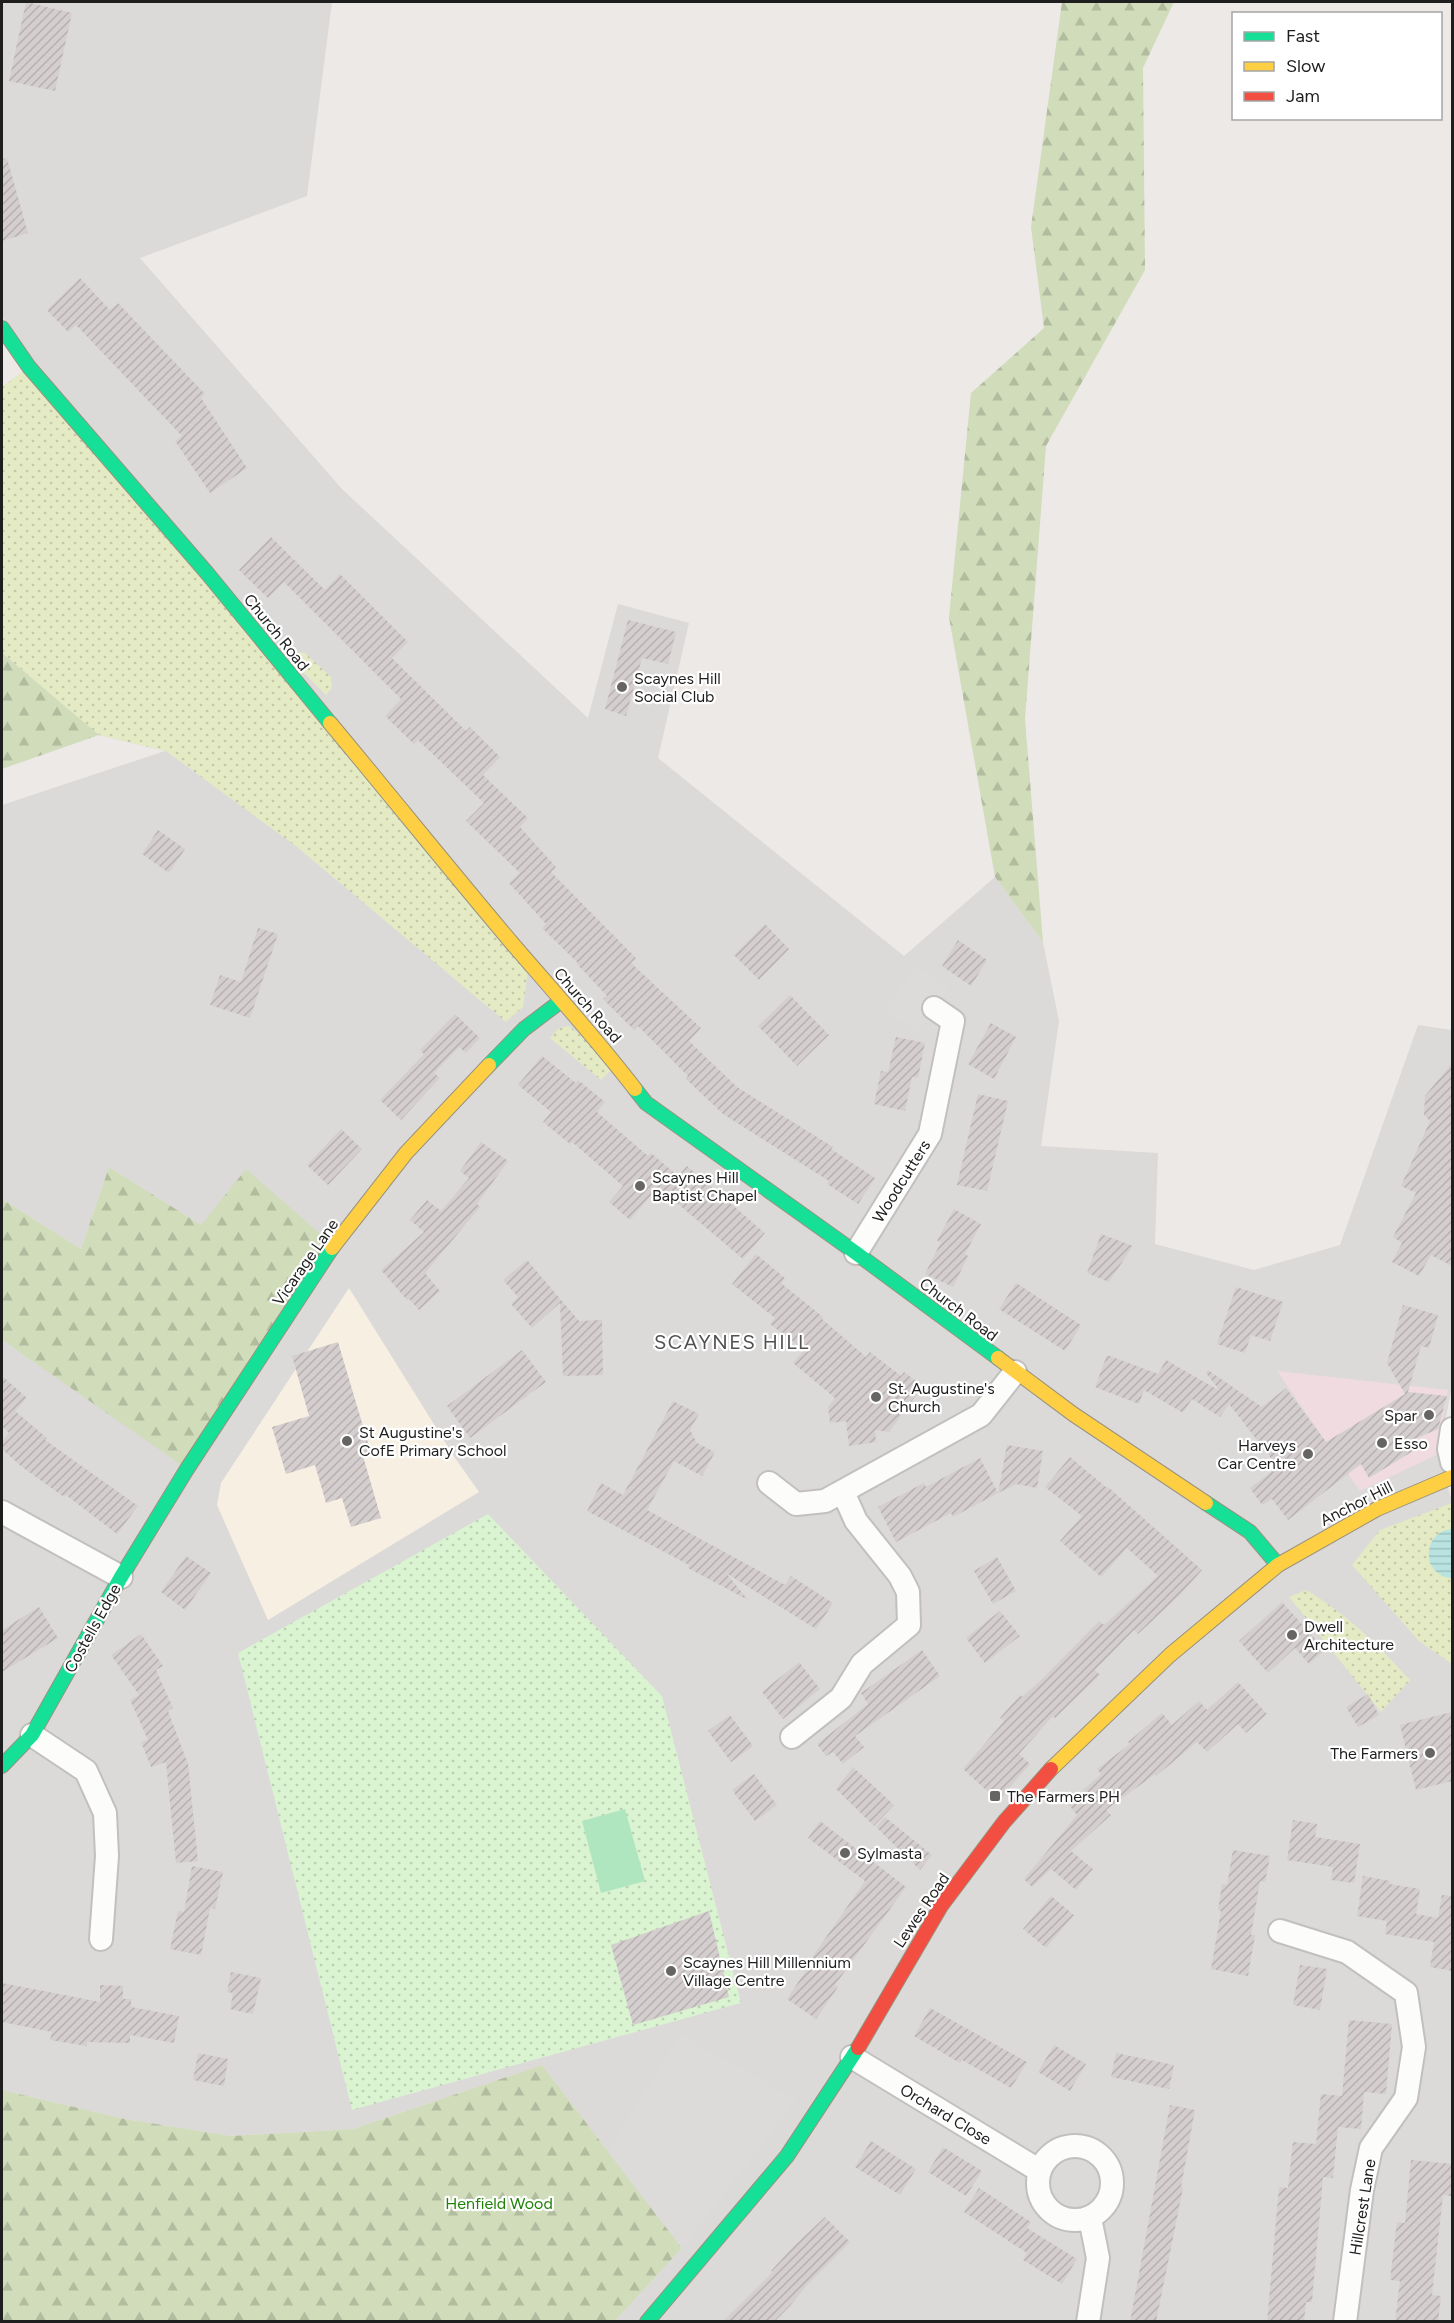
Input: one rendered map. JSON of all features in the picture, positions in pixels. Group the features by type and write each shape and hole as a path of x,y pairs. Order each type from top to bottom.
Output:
{"main road":[{"name":"Church Road","path":"2,328 29,367 166,523 474,898 561,1001 595,1037 646,1102 856,1253 1073,1414 1250,1532 1278,1564"},
{"name":"Vicarage Lane","path":"121,1577 187,1469 334,1246 406,1153 524,1029 561,1001"},
{"name":"Anchor Hill","path":"1278,1564 1377,1509 1452,1477"},
{"name":"Lewes Road","path":"647,2322 786,2156 852,2057 941,1906 1004,1822 1072,1747 1170,1655 1278,1564"},
{"name":"Costells Edge","path":"2,1766 32,1735 121,1577"}],"street":[{"name":"Woodcutters","path":"856,1253 930,1134 953,1021 934,1008"},
{"path":"769,1484 796,1504 825,1501 981,1415 1015,1372"},
{"path":"1452,1429 1449,1449 1452,1462"},
{"path":"792,1737 841,1698 862,1664 909,1625 908,1592 900,1576 856,1521 843,1492"},
{"name":"Costells Edge","path":"2,1512 121,1577"},
{"path":"32,1735 86,1771 105,1813 107,1856 101,1939"},
{"name":"Hillcrest Lane","path":"1280,1931 1347,1952 1406,1993 1414,2048 1406,2098 1371,2148 1362,2190 1345,2322"},
{"name":"Orchard Close","path":"852,2057 1040,2171"},
{"path":"1079,2145 1091,2148 1109,2165 1113,2177 1113,2190 1100,2211 1090,2218 1065,2219 1050,2210 1040,2195 1038,2183 1040,2171 1050,2155 1066,2146 1079,2145"},
{"path":"1088,2322 1098,2258 1090,2218"}],"shaded area":[{"path":"2,2 332,2 307,196 140,258 342,489 588,718 618,604 689,623 658,758 904,956 995,877 1043,942 1059,1021 1041,1146 1158,1153 1155,1244 1254,1270 1340,1245 1418,1025 1452,1030 1452,1385 1439,1455 1452,1502 1452,2321 615,2321 682,2248 542,2065 353,2129 231,2136 125,2119 2,2090 2,1340 187,1468 201,1225 109,1167 81,1249 2,1199 2,805 165,751 99,735 2,653 2,387 29,367 2,316"},
{"path":"917,966 948,989 917,1032 886,1009"},
{"name":"St Augustine's CofE Primary School","path":"349,1288 455,1458 479,1492 268,1620 217,1505 221,1483"},
{"path":"1277,1371 1448,1390 1436,1455 1360,1491"},
{"path":"680,2035 796,2100 682,2248 608,2152"}],"green space":[{"path":"1062,2 1174,2 1143,68 1145,270 1046,446 1025,719 1043,942 995,877 949,617 971,393 1044,328 1031,227"},
{"path":"29,367 529,963 523,1007 506,1022 297,847 166,751 99,735 2,653 2,387"},
{"path":"304,652 331,677 332,688 326,695 291,660 298,653"},
{"path":"2,653 99,735 2,769"},
{"path":"569,1026 617,1064 601,1080 550,1038 559,1028"},
{"path":"109,1167 201,1225 246,1169 334,1246 187,1469 2,1340 2,1199 81,1249"},
{"path":"1452,1503 1452,1664 1419,1641 1352,1565 1380,1530"},
{"path":"488,1514 662,1696 741,2003 352,2110 238,1653"},
{"path":"1306,1590 1335,1609 1361,1631 1410,1680 1381,1712 1289,1597"},
{"path":"625,1809 645,1881 601,1893 582,1821"},
{"name":"Henfield Wood","path":"542,2065 682,2248 615,2321 2,2322 2,2090 125,2119 231,2136 353,2129"}],"water":[{"path":"1452,1529 1452,1578 1435,1570 1430,1562 1429,1554 1430,1545 1435,1538 1442,1532"}],"building":[{"path":"26,2 72,13 55,91 9,81"},
{"path":"7,158 28,233 2,241 2,159"},
{"path":"80,278 110,310 118,303 205,394 201,398 247,468 210,493 175,441 182,436 76,325 68,332 47,310"},
{"path":"271,537 325,590 340,574 408,642 392,658 466,731 470,727 500,757 483,775 528,818 520,827 556,867 551,872 636,958 631,963 701,1028 689,1041 737,1087 833,1147 831,1149 875,1178 858,1204 827,1184 829,1181 723,1114 686,1079 688,1076 638,1026 634,1030 603,999 607,996 578,963 542,928 546,924 509,883 520,873 466,821 484,803 418,740 414,744 385,716 401,699 284,582 268,598 239,570"},
{"name":"Scaynes Hill Social Club","path":"628,620 676,632 668,664 642,658 626,716 605,709"},
{"path":"158,830 185,849 169,873 142,854"},
{"path":"765,924 789,949 759,980 734,955"},
{"path":"258,928 278,934 250,1018 210,1005 220,975 241,982"},
{"path":"958,940 987,960 971,986 942,966"},
{"path":"790,995 829,1035 797,1066 758,1026"},
{"path":"455,1014 480,1038 466,1053 459,1047 434,1073 440,1078 401,1120 380,1100 424,1054 420,1050"},
{"path":"991,1023 1016,1037 994,1079 968,1064"},
{"path":"896,1037 925,1043 918,1078 912,1077 905,1111 874,1104 881,1071 888,1072"},
{"path":"542,1056 576,1083 578,1080 605,1102 597,1112 648,1156 651,1153 678,1176 687,1166 765,1233 743,1259 658,1187 630,1220 609,1202 623,1186 572,1142 570,1144 543,1122 551,1112 518,1085"},
{"path":"1452,1063 1452,1266 1431,1255 1419,1276 1392,1262 1402,1243 1393,1237 1416,1193 1401,1186 1430,1121 1424,1115 1425,1096"},
{"path":"978,1094 1008,1101 987,1191 957,1185"},
{"path":"341,1129 362,1149 328,1185 307,1165"},
{"path":"481,1142 508,1161 477,1204 480,1207 425,1273 440,1291 419,1310 409,1299 407,1300 381,1270 424,1232 410,1220 427,1200 441,1211 469,1178 460,1171"},
{"path":"954,1209 981,1224 965,1254 968,1256 953,1287 925,1274 941,1242 937,1241"},
{"path":"1101,1234 1133,1246 1109,1282 1087,1273"},
{"path":"756,1254 785,1278 781,1283 823,1317 822,1319 866,1357 870,1352 901,1376 904,1372 923,1386 889,1432 875,1430 876,1442 849,1446 846,1421 830,1423 828,1407 835,1398 793,1363 804,1350 770,1324 775,1318 732,1284"},
{"path":"527,1260 579,1321 602,1320 603,1375 563,1376 560,1303 532,1328 511,1304 518,1297 503,1280"},
{"path":"1016,1283 1081,1325 1065,1351 999,1309"},
{"path":"1236,1287 1283,1302 1270,1341 1251,1335 1245,1353 1217,1344"},
{"path":"1403,1305 1438,1315 1429,1348 1421,1346 1408,1392 1447,1396 1438,1429 1413,1440 1418,1448 1369,1478 1361,1464 1288,1520 1272,1499 1262,1505 1250,1488 1278,1467 1229,1404 1220,1417 1192,1399 1183,1413 1144,1390 1139,1404 1095,1387 1107,1355 1158,1374 1166,1360 1220,1391 1206,1373 1208,1370 1262,1407 1286,1388 1326,1442 1405,1394 1387,1363"},
{"path":"338,1342 371,1453 363,1456 381,1518 351,1527 342,1498 326,1503 315,1465 286,1474 272,1427 309,1416 292,1356"},
{"path":"522,1350 546,1382 470,1438 447,1406"},
{"path":"2,1376 27,1398 15,1411 47,1438 45,1440 138,1506 117,1534 66,1495 64,1497 22,1467 2,1449 2,1442 9,1433 2,1426"},
{"path":"673,1401 699,1414 690,1430 697,1443 715,1452 702,1476 674,1461 647,1510 785,1585 791,1576 833,1603 816,1629 726,1573 748,1600 688,1568 689,1565 587,1511 601,1483 623,1495"},
{"path":"1007,1445 1043,1451 1037,1488 1016,1484 998,1493"},
{"path":"1070,1457 1108,1487 1202,1570 1180,1595 1138,1634 1134,1630 1095,1670 1100,1675 1055,1718 1053,1716 1019,1754 1030,1764 998,1801 963,1769 1004,1721 1000,1718 1020,1695 1022,1697 1041,1680 1099,1621 1104,1625 1158,1576 1127,1548 1101,1577 1060,1541 1082,1516 1045,1487"},
{"path":"980,1458 998,1493 953,1517 951,1513 896,1542 878,1507 924,1483 926,1487"},
{"path":"186,1556 211,1573 185,1610 161,1592"},
{"path":"997,1557 1016,1591 993,1604 974,1571"},
{"path":"1282,1602 1325,1650 1309,1664 1295,1648 1268,1673 1239,1641"},
{"path":"39,1607 58,1638 2,1672 2,1630"},
{"path":"1000,1611 1020,1636 985,1663 966,1638"},
{"path":"141,1634 163,1666 156,1670 173,1708 168,1711 188,1764 198,1861 176,1863 166,1762 151,1767 141,1742 148,1740 130,1700 139,1695 111,1655"},
{"path":"922,1650 940,1676 855,1736 864,1747 843,1764 833,1752 826,1756 817,1744 868,1704 861,1693"},
{"path":"799,1662 820,1689 783,1719 762,1692"},
{"path":"1238,1682 1267,1714 1246,1733 1238,1724 1207,1752 1197,1742 1156,1776 1155,1774 1106,1810 1111,1815 1071,1851 1093,1869 1076,1890 1051,1869 1032,1887 1024,1879 1077,1815 1068,1804 1101,1774 1097,1769 1130,1744 1128,1742 1162,1713 1172,1725 1199,1701 1207,1710"},
{"path":"1368,1694 1379,1715 1358,1727 1346,1707"},
{"name":"The Farmers","path":"1452,1712 1452,1781 1416,1790 1400,1725"},
{"path":"730,1715 753,1746 731,1762 708,1731"},
{"path":"853,1767 894,1805 874,1826 836,1789"},
{"path":"754,1774 777,1805 755,1821 732,1790"},
{"path":"885,1817 932,1855 920,1870 876,1827"},
{"path":"1293,1820 1317,1824 1315,1837 1360,1844 1354,1883 1331,1880 1333,1867 1287,1860"},
{"path":"820,1821 906,1887 835,1985 838,1987 816,2019 787,1999 813,1960 811,1959 865,1881 808,1838"},
{"path":"1233,1850 1270,1856 1265,1882 1260,1881 1251,1935 1255,1935 1248,1976 1211,1969 1221,1911 1218,1910 1222,1884 1227,1885"},
{"path":"192,1866 223,1872 215,1909 210,1908 201,1955 170,1949 178,1911 184,1912"},
{"path":"1363,1876 1390,1881 1389,1884 1420,1889 1416,1914 1438,1918 1442,1895 1452,1896 1452,1971 1430,1967 1434,1942 1385,1934 1387,1921 1357,1916"},
{"path":"1051,1896 1074,1915 1046,1948 1023,1929"},
{"name":"Scaynes Hill Millennium Village Centre","path":"709,1911 729,1997 633,2025 611,1945"},
{"path":"1300,1965 1327,1969 1320,2010 1293,2005"},
{"path":"231,1972 261,1978 253,2014 230,2009 233,1993 227,1992"},
{"path":"2,1983 100,2002 100,1985 123,1986 123,1999 131,1999 131,2007 179,2016 174,2043 130,2035 130,2043 87,2042 87,2046 50,2040 52,2032 2,2022"},
{"path":"930,2008 1027,2062 1011,2088 962,2060 960,2063 914,2036"},
{"path":"1349,2020 1392,2024 1386,2094 1364,2092 1361,2129 1338,2127 1333,2178 1323,2177 1312,2302 1306,2302 1304,2322 1267,2322 1279,2187 1288,2188 1293,2142 1316,2144 1321,2094 1342,2096"},
{"path":"1054,2045 1086,2064 1070,2091 1038,2072"},
{"path":"198,2053 228,2059 224,2086 193,2080"},
{"path":"1116,2053 1174,2065 1169,2089 1111,2077"},
{"path":"1170,2105 1195,2110 1181,2187 1183,2188 1156,2322 1130,2322"},
{"path":"871,2141 916,2169 900,2195 855,2167"},
{"path":"943,2147 982,2171 966,2196 928,2172"},
{"path":"1411,2160 1452,2164 1451,2196 1443,2195 1432,2295 1441,2296 1438,2322 1395,2322 1400,2281 1390,2280 1397,2222 1405,2223"},
{"path":"979,2188 1031,2222 1027,2228 1077,2259 1062,2284 1023,2260 1027,2253 964,2212"},
{"path":"825,2217 850,2242 807,2285 790,2306 774,2322 722,2322 773,2272 771,2271 793,2247"}],"traffic: fast":[{"path":"2,328 29,367 207,573 330,723"},
{"path":"489,1065 524,1029 561,1001"},
{"path":"635,1089 646,1103 998,1358"},
{"path":"2,1766 32,1735 121,1577 187,1469 332,1248"},
{"path":"1206,1503 1250,1532 1278,1565"},
{"path":"647,2322 787,2156 858,2048"}],"traffic: slow":[{"path":"330,723 635,1089"},
{"path":"332,1248 406,1153 489,1065"},
{"path":"998,1358 1073,1414 1206,1503"},
{"path":"1051,1769 1170,1655 1278,1565 1377,1509 1452,1477"}],"traffic: jam":[{"path":"858,2048 941,1906 1004,1822 1051,1769"}],"place":[{"name":"Scaynes Hill Social Club","path":"622,687"},
{"name":"Scaynes Hill Baptist Chapel","path":"640,1186"},
{"name":"St. Augustine's Church","path":"876,1397"},
{"name":"Spar","path":"1429,1415"},
{"name":"St Augustine's CofE Primary School","path":"347,1441"},
{"name":"Esso","path":"1382,1443"},
{"name":"Harveys Car Centre","path":"1308,1454"},
{"name":"Dwell Architecture","path":"1292,1635"},
{"name":"The Farmers","path":"1430,1753"},
{"name":"The Farmers PH","path":"995,1796"},
{"name":"Sylmasta","path":"845,1853"},
{"name":"Scaynes Hill Millennium Village Centre","path":"671,1971"}],"district":[{"name":"SCAYNES HILL","path":"732,1342"}]}
